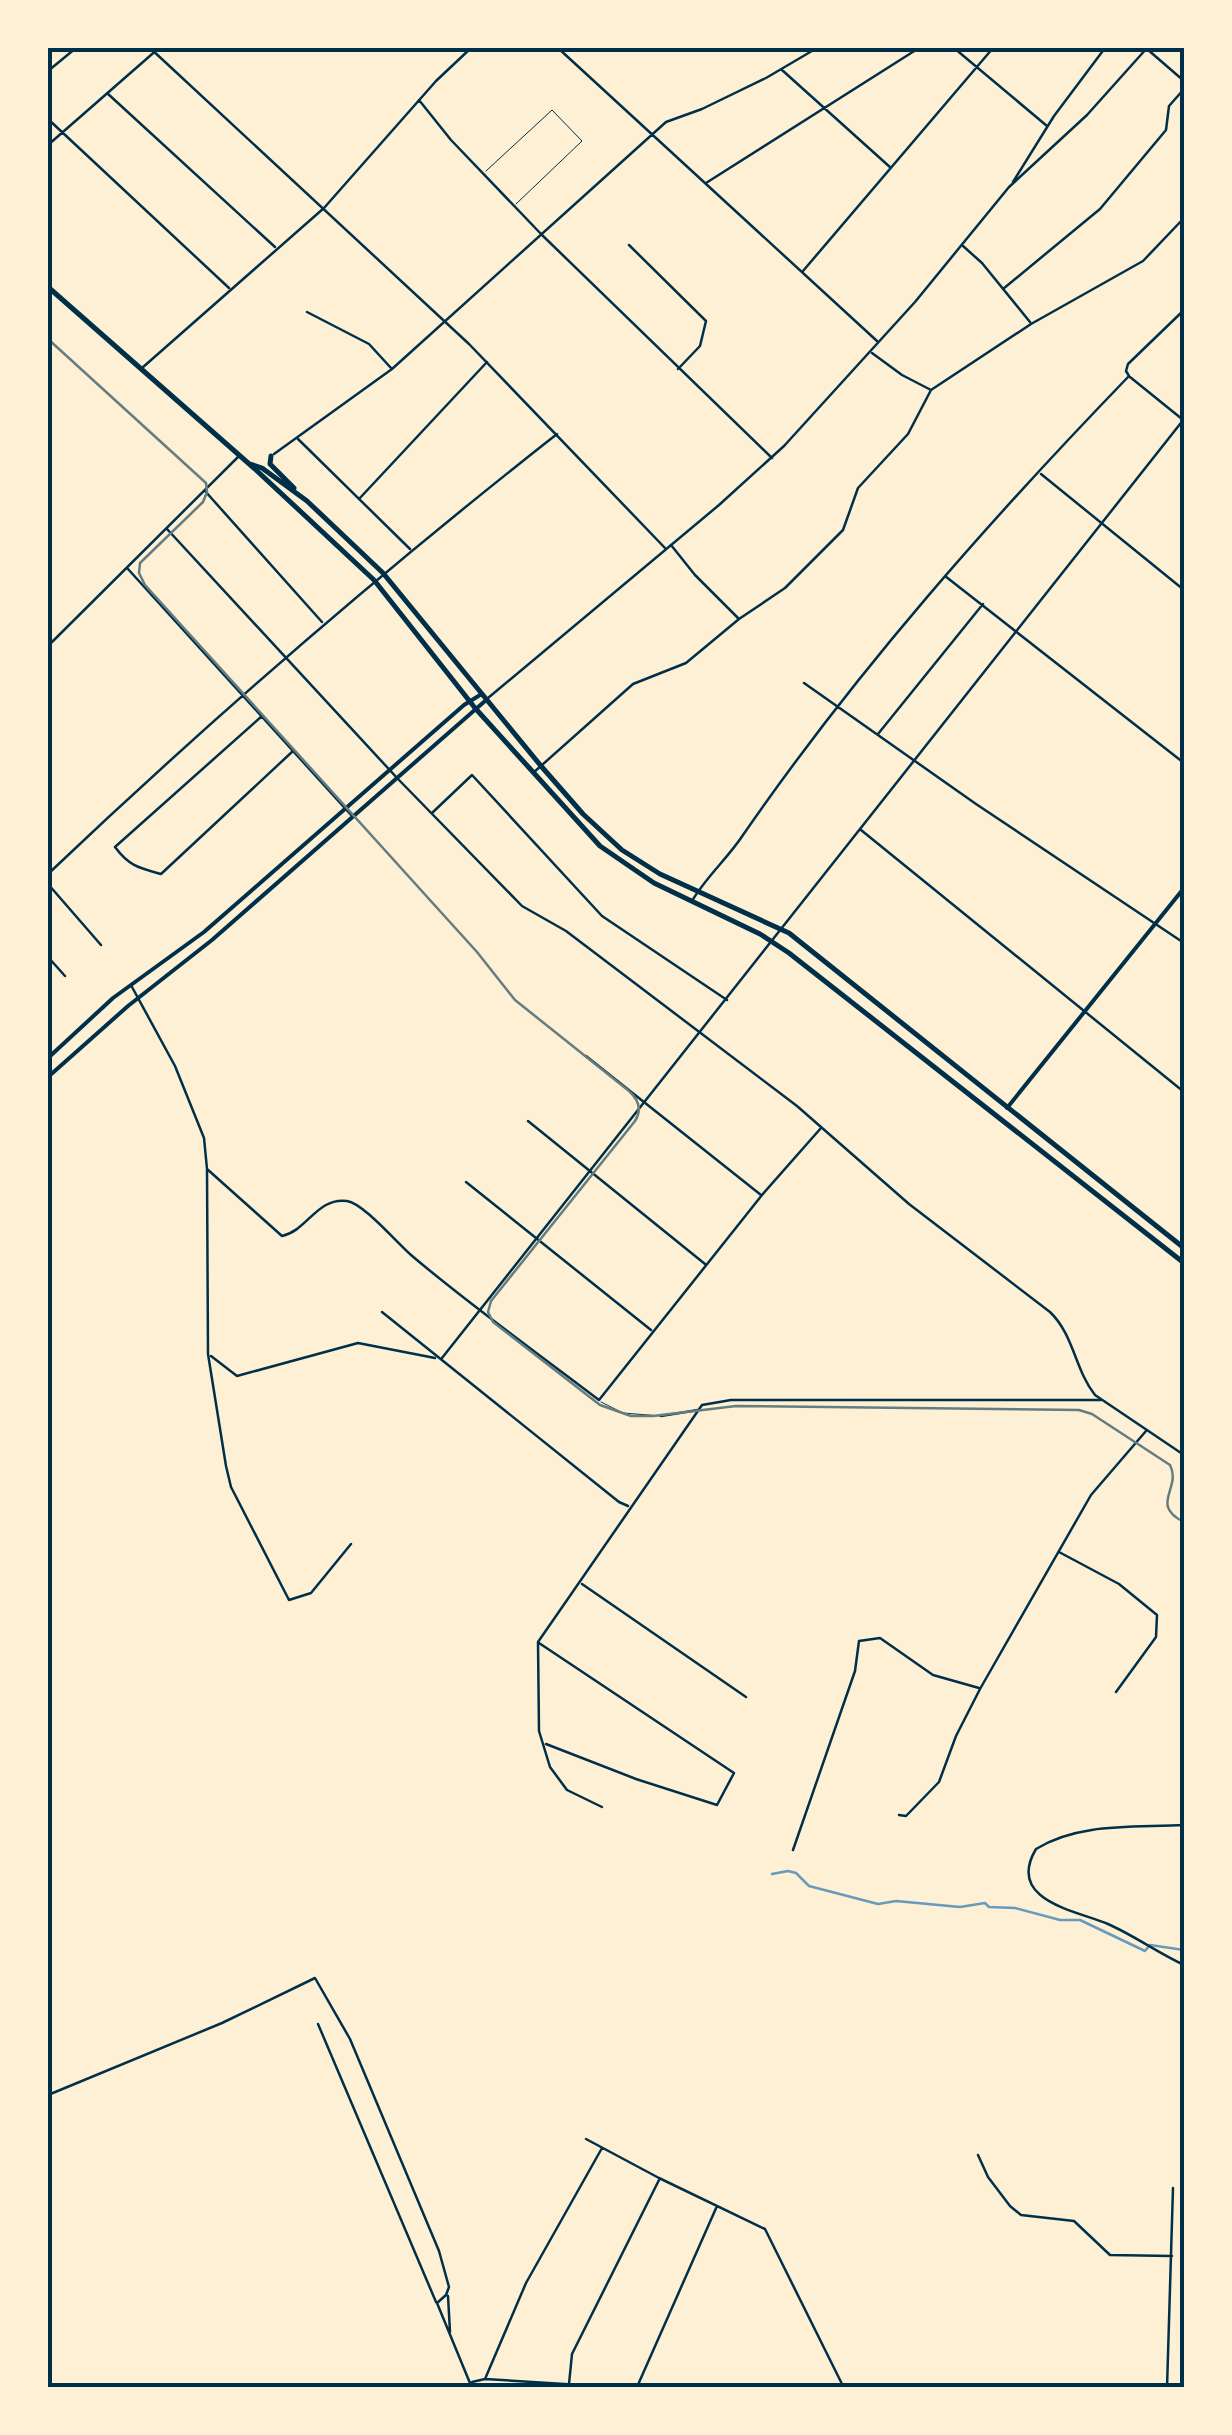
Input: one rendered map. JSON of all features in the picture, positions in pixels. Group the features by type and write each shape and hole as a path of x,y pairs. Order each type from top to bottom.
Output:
{"main road":[{"path":"48,287 240,456 305,500"},
{"path":"271,456 270,464 383,573 540,766 622,850 697,892 782,929 1184,1248"},
{"path":"254,466 374,580 470,702 600,846 631,870 772,941 1184,1264"},
{"path":"296,507 297,502 305,500"},
{"path":"48,1058 83,1023 204,932 470,702 485,697"},
{"path":"48,1078 398,779 485,697"},
{"path":"1000,1117 1184,888"},
{"path":"813,971 822,969 822,961"},
{"path":"824,979 825,972 833,969"}],"street":[{"path":"48,72 76,48"},
{"path":"150,48 487,362 665,548"},
{"path":"48,146 159,48"},
{"path":"141,369 324,208 419,100 471,48"},
{"path":"558,48 880,342"},
{"path":"254,466 392,369 670,120 702,109 817,48"},
{"path":"705,184 919,48"},
{"path":"954,48 1047,126"},
{"path":"802,272 992,48"},
{"path":"1010,188 1047,126 1105,48"},
{"path":"485,697 772,458 880,342 1010,188 1087,115 1146,48 1184,80"},
{"path":"782,69 891,168"},
{"path":"1004,289 1096,214 1166,130 1169,106 1184,89"},
{"path":"106,93 276,249"},
{"path":"419,100 542,235 772,458"},
{"path":"484,174 552,110 582,141 514,206"},
{"path":"48,118 230,289"},
{"path":"532,774 634,684 686,664 775,597 844,530 858,488 908,434 931,390 1031,324 1150,256 1184,218"},
{"path":"629,245 706,321 700,346 678,370"},
{"path":"962,245 1031,324"},
{"path":"442,1358 1184,420 1126,371 1128,364 1184,310"},
{"path":"307,312 369,344 392,369"},
{"path":"871,352 931,390"},
{"path":"359,499 487,362"},
{"path":"691,902 800,754 944,576 1129,376"},
{"path":"48,874 322,623 557,434"},
{"path":"297,438 411,550"},
{"path":"48,646 240,456"},
{"path":"1040,473 1184,590"},
{"path":"205,492 322,623"},
{"path":"167,529 389,770 522,906 592,950 822,1127 910,1204 1058,1320 1087,1383 1103,1400 1183,1454"},
{"path":"670,544 694,575 740,620"},
{"path":"128,569 352,818"},
{"path":"944,576 1184,762"},
{"path":"877,736 983,604"},
{"path":"804,683 1184,943"},
{"path":"262,716 115,847 123,858 132,867 160,874 293,751"},
{"path":"432,813 472,775 602,916 726,1000"},
{"path":"861,830 1184,1092"},
{"path":"48,884 101,945"},
{"path":"48,957 65,976"},
{"path":"130,986 194,1108 204,1138 208,1354 231,1487 286,1598 294,1601 311,1592 351,1544"},
{"path":"586,1056 762,1195"},
{"path":"528,1121 706,1265"},
{"path":"598,1400 762,1195 822,1127"},
{"path":"207,1169 282,1236 322,1207 354,1203 412,1256 598,1400 623,1413 661,1416 698,1410"},
{"path":"466,1182 652,1331"},
{"path":"382,1312 618,1502 630,1506"},
{"path":"208,1354 238,1376 358,1343 442,1358"},
{"path":"602,1806 561,1784 550,1767 538,1730 538,1642 702,1405 730,1400 1103,1400"},
{"path":"899,1815 906,1816 939,1782 956,1736 980,1689 1091,1495 1147,1430"},
{"path":"1058,1551 1119,1584 1158,1615 1156,1638 1116,1692"},
{"path":"580,1583 746,1697"},
{"path":"793,1850 855,1671 860,1641 880,1638 934,1675 980,1689"},
{"path":"538,1642 734,1773 717,1804 636,1779 545,1743"},
{"path":"1184,1825 1092,1830 1059,1837 1036,1849 1029,1870 1035,1886 1051,1906 1110,1925 1184,1965"},
{"path":"48,2095 222,2023 315,1978 350,2038 439,2251 448,2281 446,2295 437,2303"},
{"path":"318,2024 471,2385 485,2379 644,2388"},
{"path":"586,2139 747,2218 768,2233 844,2388"},
{"path":"485,2379 526,2283 603,2146"},
{"path":"978,2156 988,2177 1021,2215 1074,2221 1110,2255 1172,2256"},
{"path":"569,2384 572,2354 660,2178"},
{"path":"1167,2388 1173,2188"},
{"path":"633,2388 717,2206"},
{"path":"446,2295 450,2300 450,2334"}],"waterway":[{"path":"772,1874 796,1873 809,1886 878,1904 896,1901 960,1907 985,1903 989,1907 1015,1908 1060,1920 1080,1920 1145,1951 1150,1945 1184,1950"}],"tram line":[{"path":"48,339 206,483 203,502 140,563 139,573 145,585 477,952 515,1000 629,1091 637,1102 635,1121 491,1301 488,1312 493,1322 600,1405 631,1416 736,1406 1079,1410 1092,1414 1170,1465 1173,1473 1167,1503 1174,1516 1184,1522"}]}
